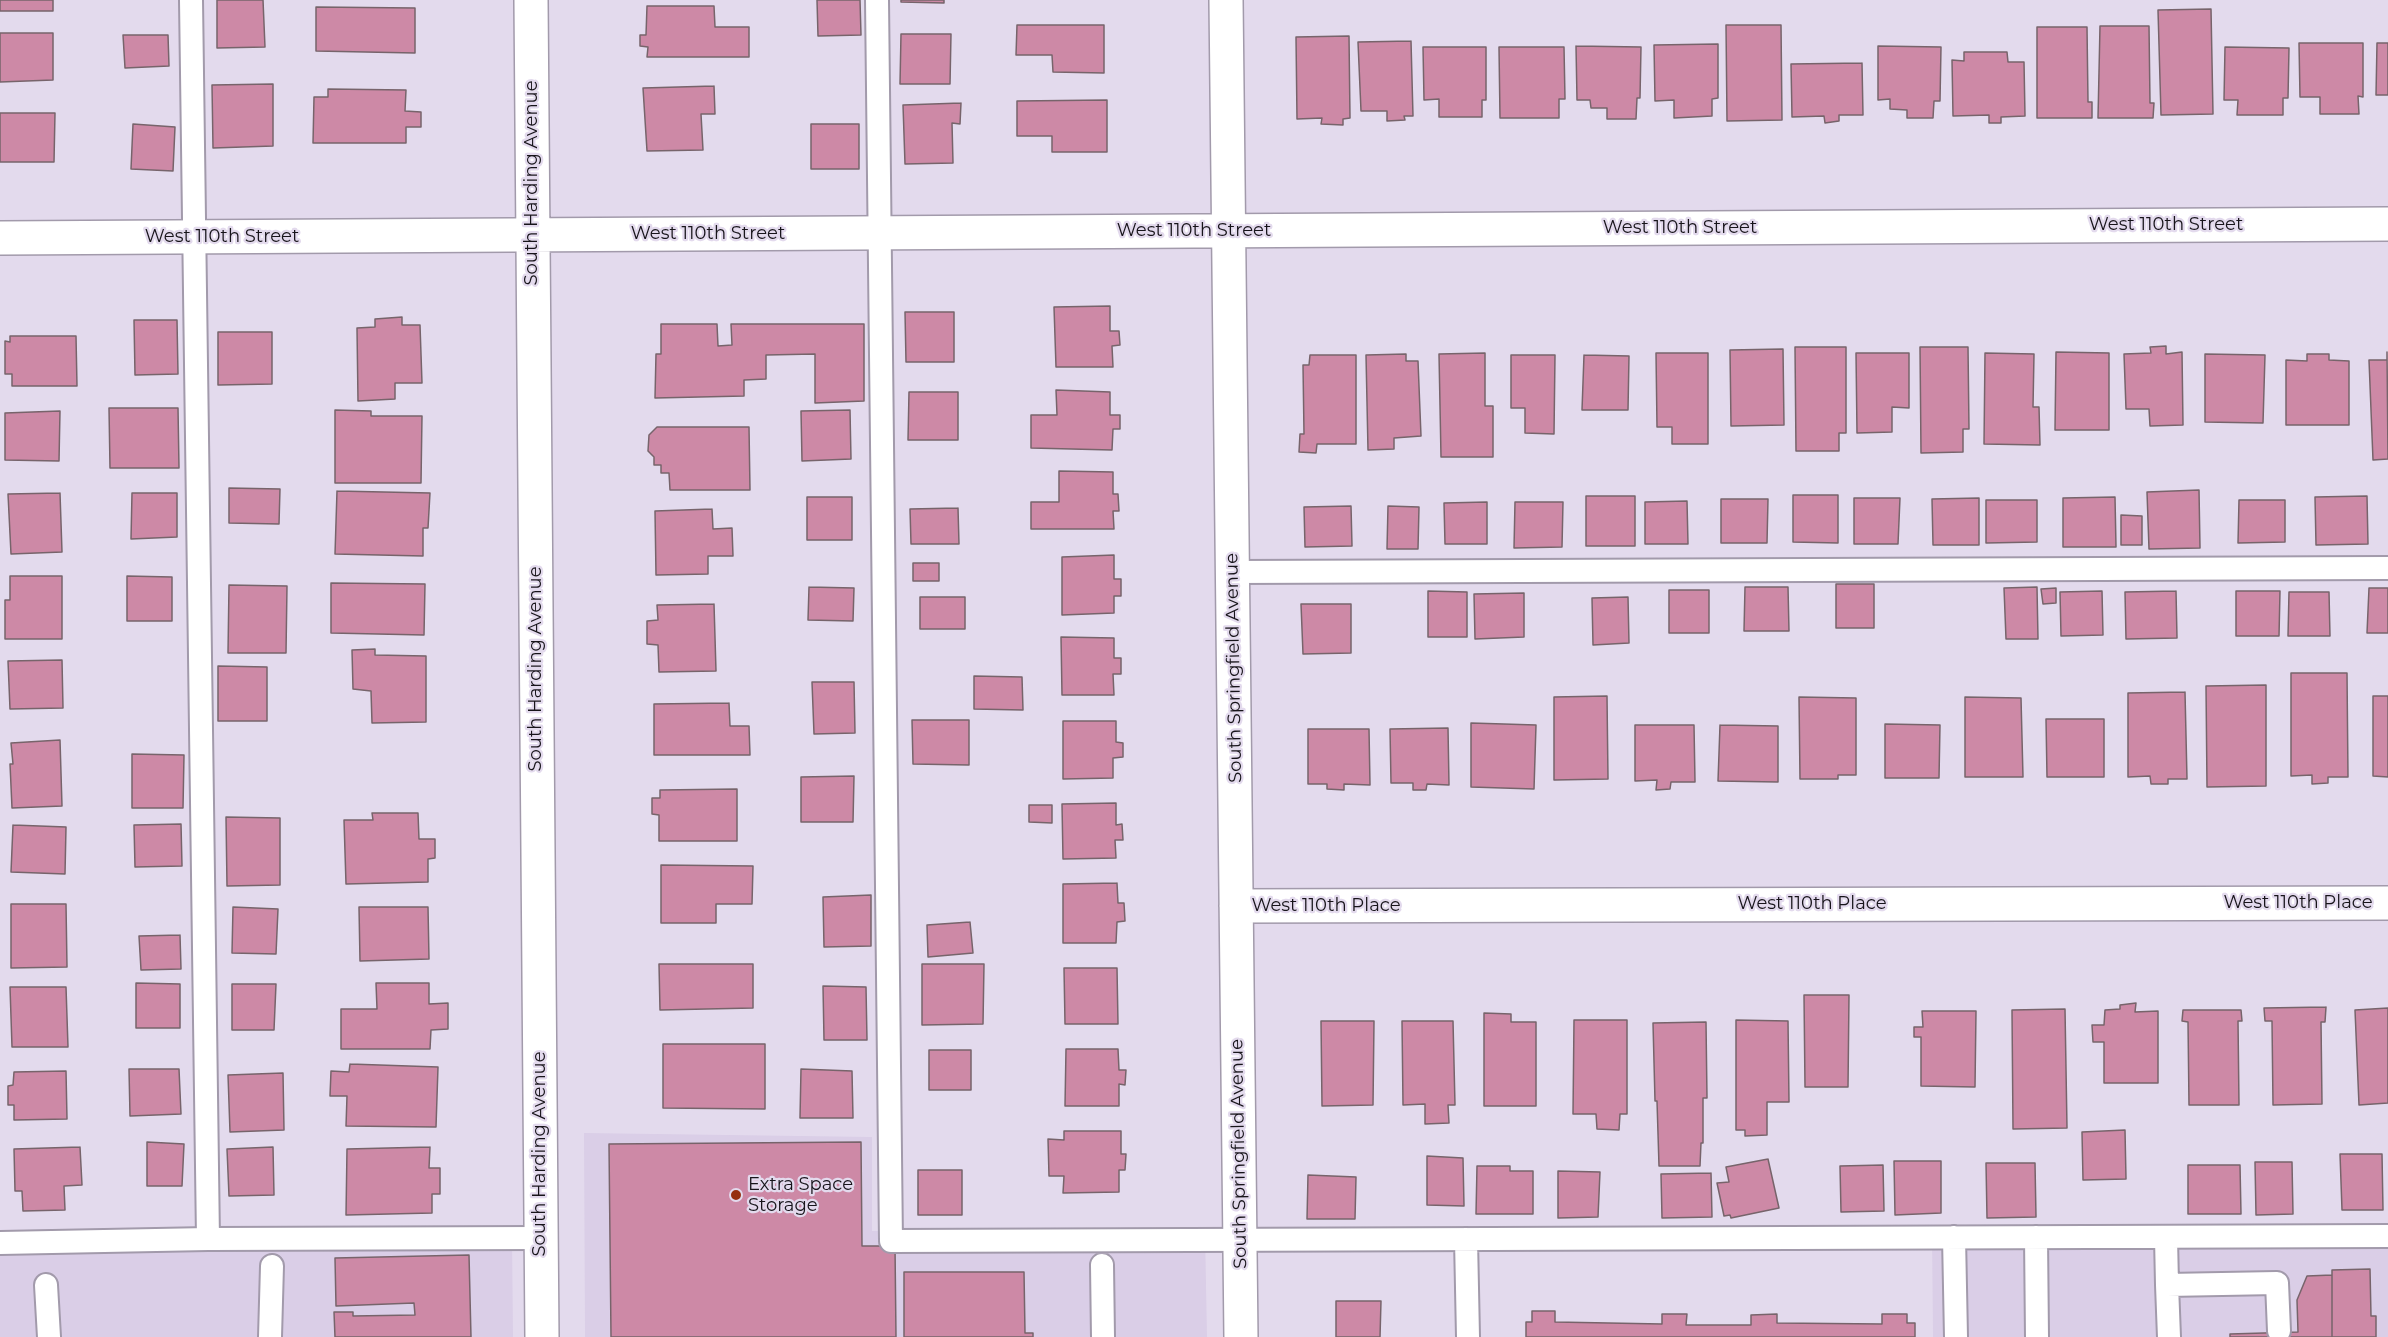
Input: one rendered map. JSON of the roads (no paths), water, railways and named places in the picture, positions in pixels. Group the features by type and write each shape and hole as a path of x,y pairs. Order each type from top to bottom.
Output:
{"street":[{"name":"South Harding Avenue","path":"531,0 542,1337"},
{"name":"South Springfield Avenue","path":"1226,0 1241,1337"},
{"name":"West 110th Street","path":"0,238 2388,224"},
{"name":"West 110th Place","path":"1236,906 2388,903"}],"lane":[{"path":"191,0 208,1239"},
{"path":"877,0 891,1240 2388,1236"},
{"path":"1233,572 2388,568"},
{"path":"1954,1237 1956,1337"},
{"path":"2036,1237 2037,1337"},
{"path":"2166,1237 2169,1337"},
{"path":"0,1243 208,1239 541,1238"},
{"path":"1466,1239 1468,1337"},
{"path":"1102,1265 1103,1337"},
{"path":"270,1337 272,1266"},
{"path":"2167,1285 2277,1283 2279,1331"},
{"path":"46,1285 49,1337"}],"place":[{"name":"Extra Space Storage","path":"736,1195"}]}
